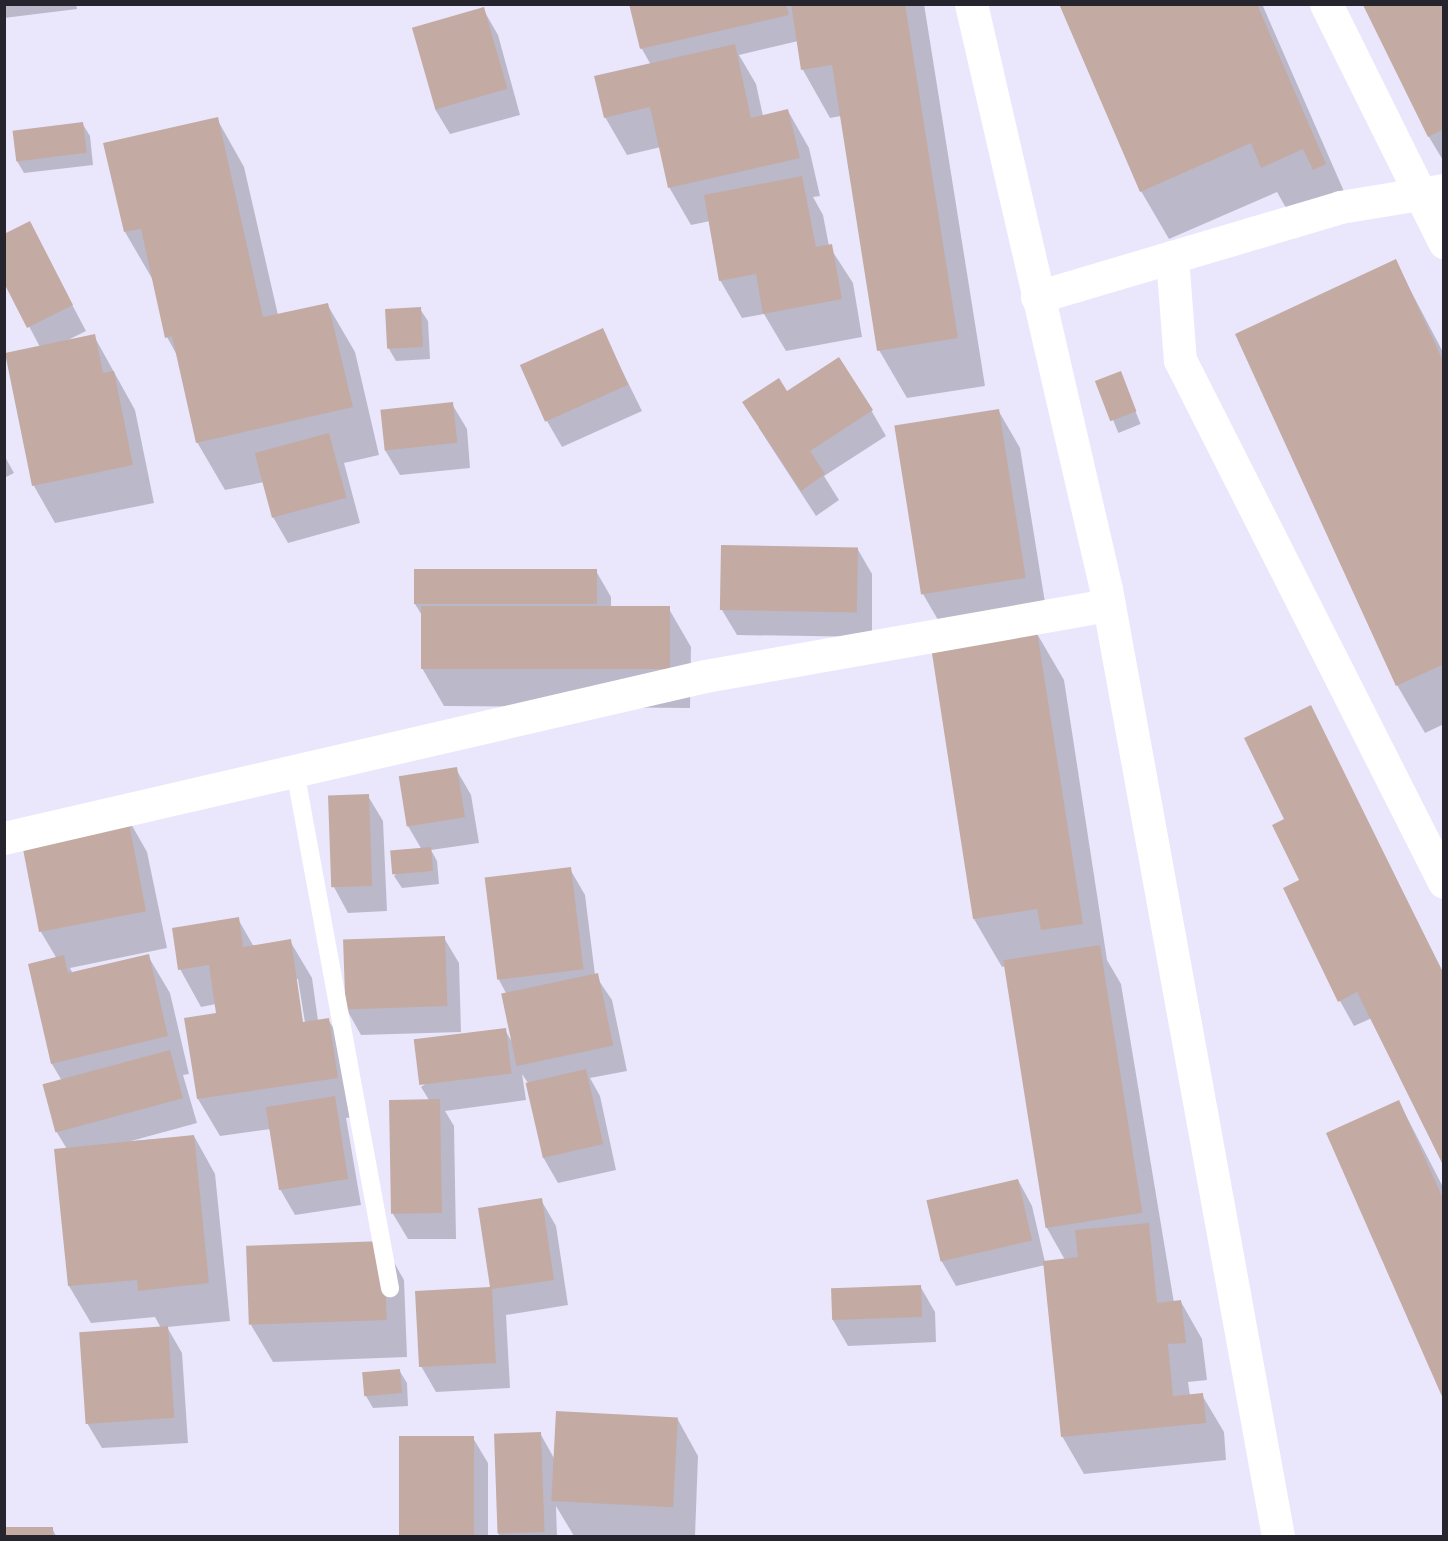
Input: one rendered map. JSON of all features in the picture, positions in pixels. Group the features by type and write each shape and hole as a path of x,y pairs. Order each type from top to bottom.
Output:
{"street":[{"path":"971,4 1109,605 1278,1536"},
{"path":"1326,4 1432,192 1443,242"},
{"path":"1037,297 1340,207 1432,192"},
{"path":"1172,257 1180,360 1443,882"},
{"path":"4,838 705,676 1109,605"}],"lane":[{"path":"295,771 390,1288"}],"building":[{"path":"629,4 786,4 789,15 640,49"},
{"path":"791,4 905,4 958,338 877,351 832,65 801,70"},
{"path":"1059,4 1257,4 1326,164 1313,170 1303,149 1261,168 1251,143 1140,192"},
{"path":"1363,5 1444,5 1444,129 1428,137"},
{"path":"484,7 507,89 435,109 412,28"},
{"path":"735,44 751,118 788,109 800,158 668,188 650,107 604,118 594,76"},
{"path":"218,117 263,317 328,303 353,407 196,443 172,336 165,338 141,229 124,232 103,143"},
{"path":"83,122 87,153 16,161 13,131"},
{"path":"802,176 816,247 832,244 842,299 763,314 756,274 719,281 704,195"},
{"path":"30,221 73,305 27,328 4,283 4,234"},
{"path":"1396,259 1444,363 1444,664 1396,686 1235,334"},
{"path":"421,307 423,347 387,349 385,309"},
{"path":"603,328 628,385 545,422 520,365"},
{"path":"95,334 103,373 114,371 133,465 32,486 5,353"},
{"path":"839,357 873,410 810,451 825,474 801,491 742,402 779,378 787,391"},
{"path":"1121,371 1136,411 1110,421 1095,381"},
{"path":"453,402 457,443 385,450 380,410"},
{"path":"999,409 1026,578 921,594 894,426"},
{"path":"329,433 346,498 272,518 255,453"},
{"path":"721,545 858,547 857,612 720,610"},
{"path":"414,569 597,569 597,604 414,604"},
{"path":"421,606 670,606 670,669 421,669"},
{"path":"1037,631 1083,924 1041,930 1037,909 973,919 931,647"},
{"path":"1311,705 1444,975 1444,1167 1357,992 1338,1002 1283,888 1299,880 1272,825 1284,819 1244,738"},
{"path":"457,767 465,817 407,827 399,776"},
{"path":"369,794 372,886 331,887 328,795"},
{"path":"127,813 146,911 39,932 20,834"},
{"path":"431,847 433,871 392,874 390,851"},
{"path":"571,867 584,969 497,980 485,878"},
{"path":"239,917 243,947 291,939 303,1022 329,1018 338,1078 197,1099 184,1018 216,1013 209,965 178,970 172,928"},
{"path":"445,936 447,1006 346,1010 343,940"},
{"path":"1100,945 1142,1213 1046,1228 1003,960"},
{"path":"149,954 168,1036 51,1064 28,964 64,955 68,973"},
{"path":"598,973 613,1045 517,1066 501,994"},
{"path":"506,1028 512,1074 419,1085 414,1039"},
{"path":"170,1050 183,1098 55,1132 42,1084"},
{"path":"586,1069 603,1144 543,1158 526,1083"},
{"path":"335,1096 348,1179 279,1190 266,1107"},
{"path":"440,1099 442,1213 391,1214 389,1100"},
{"path":"1399,1100 1444,1201 1444,1401 1326,1133"},
{"path":"194,1135 209,1283 138,1291 137,1280 68,1286 54,1149"},
{"path":"1018,1179 1032,1240 941,1262 926,1200"},
{"path":"542,1198 554,1280 492,1289 496,1363 419,1367 415,1291 490,1287 478,1208"},
{"path":"1149,1223 1157,1303 1181,1300 1186,1343 1168,1344 1173,1396 1203,1393 1206,1423 1061,1437 1043,1261 1078,1257 1075,1230"},
{"path":"384,1241 387,1320 249,1325 246,1246"},
{"path":"921,1285 922,1317 832,1320 831,1288"},
{"path":"168,1326 174,1418 86,1424 79,1332"},
{"path":"400,1369 402,1393 364,1396 362,1372"},
{"path":"556,1411 678,1417 673,1507 551,1501"},
{"path":"541,1432 544,1532 498,1534 494,1434"},
{"path":"399,1436 474,1436 474,1536 399,1536"},
{"path":"4,1527 53,1527 53,1536 4,1536"}]}
